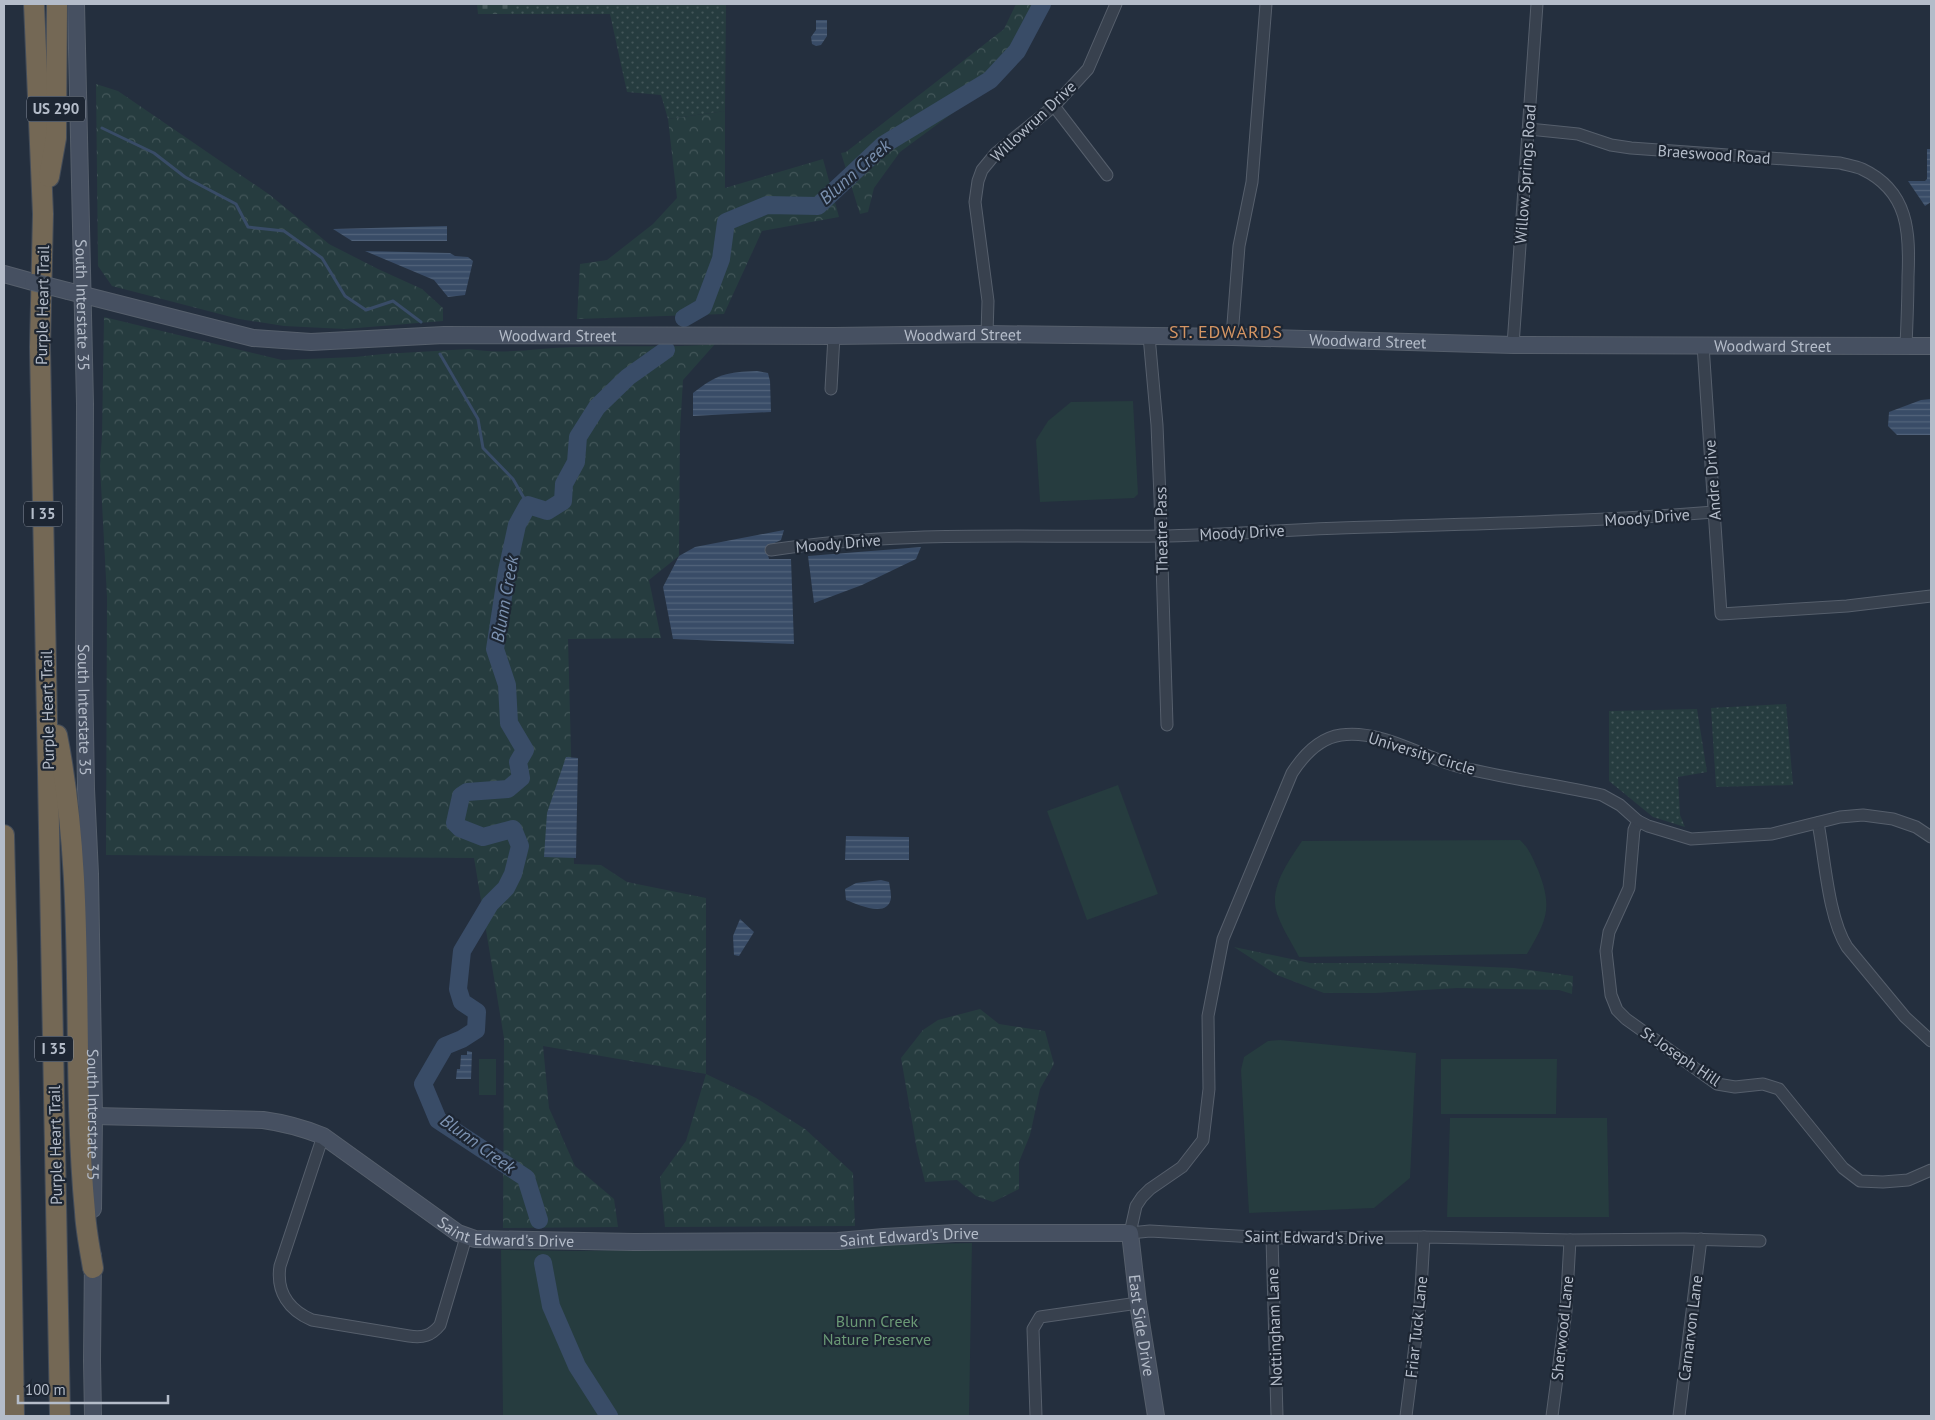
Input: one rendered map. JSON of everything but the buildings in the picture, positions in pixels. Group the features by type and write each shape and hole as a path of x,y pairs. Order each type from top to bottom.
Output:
{"highway":[{"name":"Purple Heart Trail","path":"34,4 43,214 40,347 60,1416"},
{"name":"US 290","path":"43,214 56,138 57,4"},
{"path":"47,681 63,766 73,861 78,973 80,1129 85,1213 93,1268"},
{"path":"4,835 14,1416"}],"street":[{"name":"South Interstate 35","path":"76,4 76,292 85,404 84,672 94,1116 93,1416"},
{"name":"Willowrun Drive","path":"987,334 988,301 975,202 978,181 982,170 996,153 1054,106 1088,69 1116,4"},
{"path":"1232,337 1238,246 1252,182 1266,4"},
{"name":"Willow Springs Road","path":"1512,345 1537,4"},
{"path":"1054,106 1107,175"},
{"name":"Braeswood Road","path":"1529,129 1578,134 1611,145 1631,148 1840,163 1862,169 1880,181 1891,192 1903,212 1908,228 1906,346"},
{"name":"Woodward Street","path":"4,274 253,338 312,342 444,335 834,336 987,334 1232,337 1512,345 1931,346"},
{"path":"831,389 834,336"},
{"name":"Theatre Pass","path":"1149,336 1157,425 1167,725"},
{"name":"Andre Drive","path":"1703,345 1720,614 1848,606 1931,596"},
{"name":"Moody Drive","path":"771,550 863,539 1010,536 1160,536 1337,528 1571,522 1714,512"},
{"name":"University Circle","path":"1130,1233 1136,1206 1142,1197 1182,1167 1203,1140 1209,1089 1208,1016 1222,939 1292,773 1301,758 1323,742 1339,735 1362,734 1463,768 1602,795 1620,805 1638,821 1666,832 1691,838 1772,834 1840,817 1863,815 1892,818 1916,827 1931,837"},
{"name":"St Joseph Hill","path":"1638,821 1634,830 1629,888 1610,932 1606,951 1611,995 1617,1010 1626,1019 1717,1084 1735,1087 1763,1084 1779,1089 1842,1168 1860,1180 1883,1182 1908,1180 1931,1170"},
{"path":"1818,823 1832,911 1839,934 1847,947 1905,1018 1931,1041"},
{"name":"Saint Edward's Drive","path":"94,1116 263,1120 286,1123 323,1136 466,1237 475,1239 536,1241 828,1241 955,1233 1130,1233 1150,1231 1272,1238 1424,1237 1760,1241"},
{"path":"323,1136 280,1266 279,1277 282,1292 294,1310 302,1316 312,1320 419,1338 429,1336 440,1325 466,1237"},
{"name":"East Side Drive","path":"1130,1233 1138,1303 1156,1416"},
{"name":"Friar Tuck Lane","path":"1406,1416 1420,1306 1424,1237"},
{"name":"Nottingham Lane","path":"1272,1238 1277,1416"},
{"name":"Carnarvon Lane","path":"1679,1416 1701,1239"},
{"name":"Sherwood Lane","path":"1552,1416 1566,1311 1570,1240"},
{"path":"1036,1416 1033,1329 1040,1317 1138,1303"}],"green space":[{"path":"477,4 511,4 511,14 478,14"},
{"path":"511,4 726,4 725,111 668,119 661,95 627,92 610,14 511,14"},
{"path":"1016,4 1048,4 1024,46 992,84 900,152 874,188 868,212 860,214 841,153 846,152 1004,29"},
{"path":"96,84 118,91 270,195 329,244 422,289 443,308 443,321 345,329 284,326 239,319 112,286 98,266"},
{"path":"725,111 725,188 823,159 839,217 762,231 724,314 577,319 580,264 607,260 653,224 677,198 668,119"},
{"path":"104,317 282,360 469,349 508,351 573,347 715,344 683,380 680,431 679,556 649,580 661,638 568,639 574,864 601,865 627,882 706,898 706,1074 543,1046 549,1108 575,1166 614,1199 618,1227 503,1228 504,1038 474,858 106,855 107,597 100,466"},
{"path":"1133,401 1138,494 1134,498 1040,502 1036,440 1048,421 1071,402"},
{"path":"1786,704 1793,785 1716,787 1711,708"},
{"path":"1697,709 1707,772 1678,777 1680,815 1685,827 1653,817 1609,781 1609,711"},
{"path":"1118,785 1158,894 1087,920 1047,811"},
{"path":"1520,840 1528,850 1538,870 1543,883 1546,904 1546,914 1543,922 1527,954 1299,957 1285,931 1275,906 1277,886 1285,867 1302,841"},
{"path":"1234,947 1310,963 1394,963 1514,968 1573,976 1572,994 1559,990 1457,988 1375,993 1324,993 1277,975"},
{"path":"980,1009 999,1024 1045,1031 1054,1064 1040,1089 1030,1135 1019,1162 1019,1189 993,1202 976,1196 957,1180 925,1182 917,1150 901,1058 923,1030 938,1020"},
{"path":"1280,1040 1416,1053 1410,1178 1374,1208 1249,1213 1241,1070 1244,1057 1268,1041"},
{"path":"479,1059 496,1059 496,1095 479,1095"},
{"path":"1441,1059 1557,1059 1556,1114 1441,1114"},
{"path":"706,1074 756,1098 805,1129 853,1173 855,1226 665,1227 660,1177 686,1141"},
{"path":"1450,1118 1607,1118 1609,1217 1447,1217"},
{"name":"Blunn Creek Nature Preserve","path":"972,1243 969,1416 503,1416 501,1250 576,1251"}],"water":[{"path":"816,20 827,20 827,36 821,45 816,46 812,44 811,37 816,30"},
{"path":"1927,149 1931,149 1931,202 1925,206 1908,181 1925,181 1927,179"},
{"path":"447,226 447,241 352,241 333,229"},
{"path":"365,251 450,253 455,256 468,257 473,261 465,295 448,297 434,280"},
{"path":"757,371 768,373 771,412 693,416 693,393 701,387 716,378 730,373"},
{"path":"1931,399 1931,435 1897,435 1888,426 1889,412 1921,400"},
{"path":"784,530 781,540 766,547 769,559 791,559 794,644 673,639 663,587 679,556 695,547"},
{"path":"921,547 916,559 862,585 814,603 808,556"},
{"path":"566,757 578,758 576,858 544,857 547,813"},
{"path":"846,836 909,837 909,860 845,860"},
{"path":"881,880 889,882 891,892 889,904 884,908 864,907 846,900 845,889 856,883"},
{"path":"740,919 754,932 739,956 734,955 733,936"},
{"path":"467,1051 472,1052 471,1079 456,1079 457,1069 460,1069 461,1055 467,1055"}],"waterway":[{"name":"Blunn Creek","path":"684,318 703,307 721,259 726,222 767,205 818,206 883,145 990,80 1017,51 1042,4"},
{"path":"102,128 154,153 185,177 236,204 248,227 284,231 322,258 345,296 366,310 393,301 421,322"},
{"name":"Blunn Creek","path":"539,1220 526,1178 438,1120 423,1084 445,1046 462,1039 476,1030 477,1012 462,1002 458,989 462,951 490,904 506,888 513,874 520,846 513,829 483,837 460,828 455,823 461,796 467,792 508,789 521,778 518,762 525,750 509,723 507,685 495,649 507,571 517,525 528,505 547,511 563,501 564,484 576,462 578,437 597,407 628,377 666,350"},
{"path":"440,354 478,419 483,448 513,479 528,505"},
{"name":"Blunn Creek","path":"543,1263 551,1306 577,1366 609,1416"}],"district":[{"name":"ST. EDWARDS","path":"1226,332"}]}
